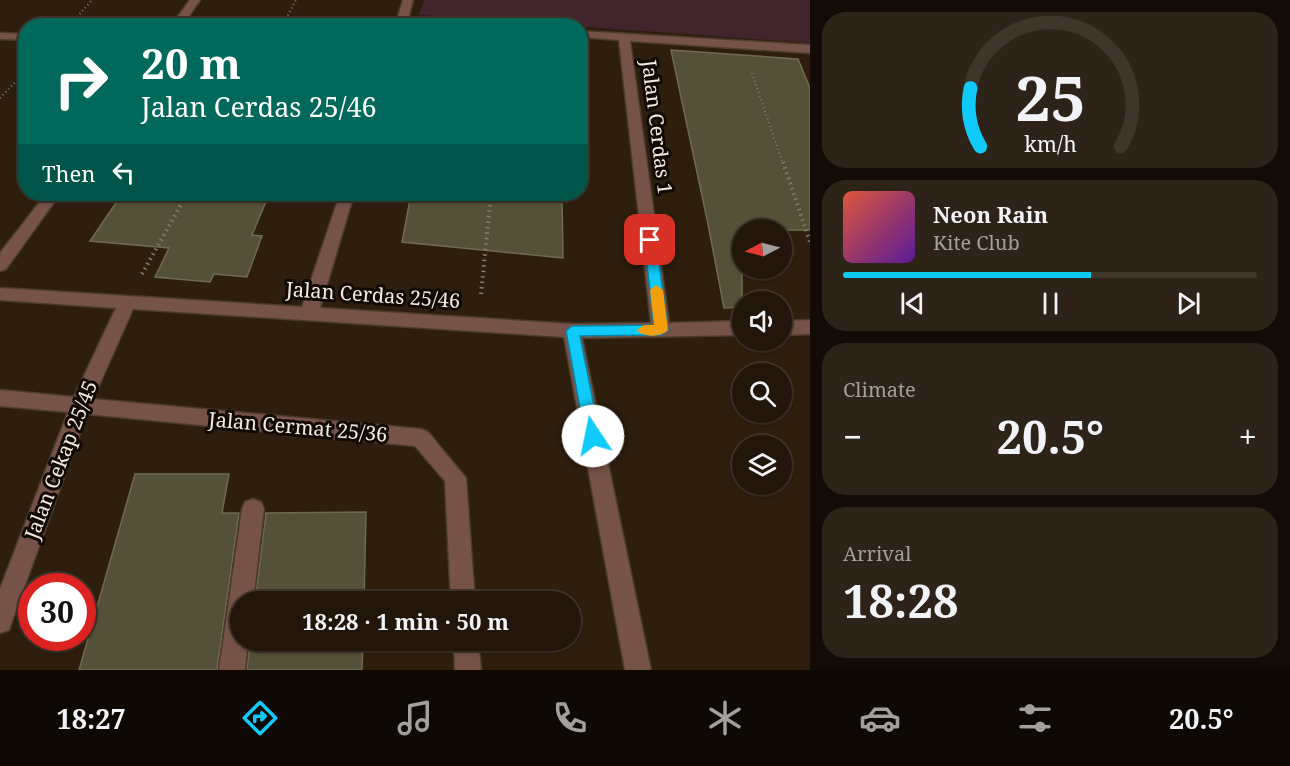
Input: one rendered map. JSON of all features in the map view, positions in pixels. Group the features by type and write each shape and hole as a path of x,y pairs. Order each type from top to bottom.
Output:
{"street":[{"path":"182,18 195,0"},
{"path":"402,18 408,0"},
{"path":"588,35 810,50"},
{"path":"0,36 18,37"},
{"name":"Jalan Cerdas 1","path":"624,37 661,330"},
{"path":"0,265 48,201"},
{"path":"309,314 345,201"},
{"name":"Jalan Cerdas 25/46","path":"0,294 572,331 732,328"},
{"name":"Jalan Cekap 25/45","path":"0,621 80,406 127,302"},
{"path":"792,328 810,327"},
{"path":"572,331 638,670"},
{"name":"Jalan Cermat 25/36","path":"0,398 421,438 455,478 463,591"},
{"path":"242,591 253,509"},
{"path":"232,670 234,651"},
{"path":"467,651 468,670"}],"path":[{"path":"76,18 92,0"},
{"path":"286,18 296,0"},
{"path":"742,45 810,242"},
{"path":"0,98 18,79"},
{"path":"127,302 183,201"},
{"path":"478,325 490,201"}],"shaded area":[{"path":"424,0 810,0 810,43 588,27 588,18 461,18 419,15"}],"building":[{"path":"671,50 798,59 810,88 810,230 792,230 792,219 732,219 732,279 742,279 742,291 732,291 732,308 724,308"},
{"path":"117,201 266,201 252,235 262,236 247,277 214,274 210,282 155,277 169,248 90,241"},
{"path":"410,201 562,201 563,258 402,242"},
{"path":"135,474 229,474 222,513 239,513 217,670 79,670 84,651 96,651 96,610"},
{"path":"366,512 364,591 256,591 266,513"},
{"path":"249,651 363,651 362,670 247,670"}],"slow traffic":[{"path":"644,330 661,330 656,290"}],"route":[{"path":"593,436 572,331 661,330 650,240"}]}
